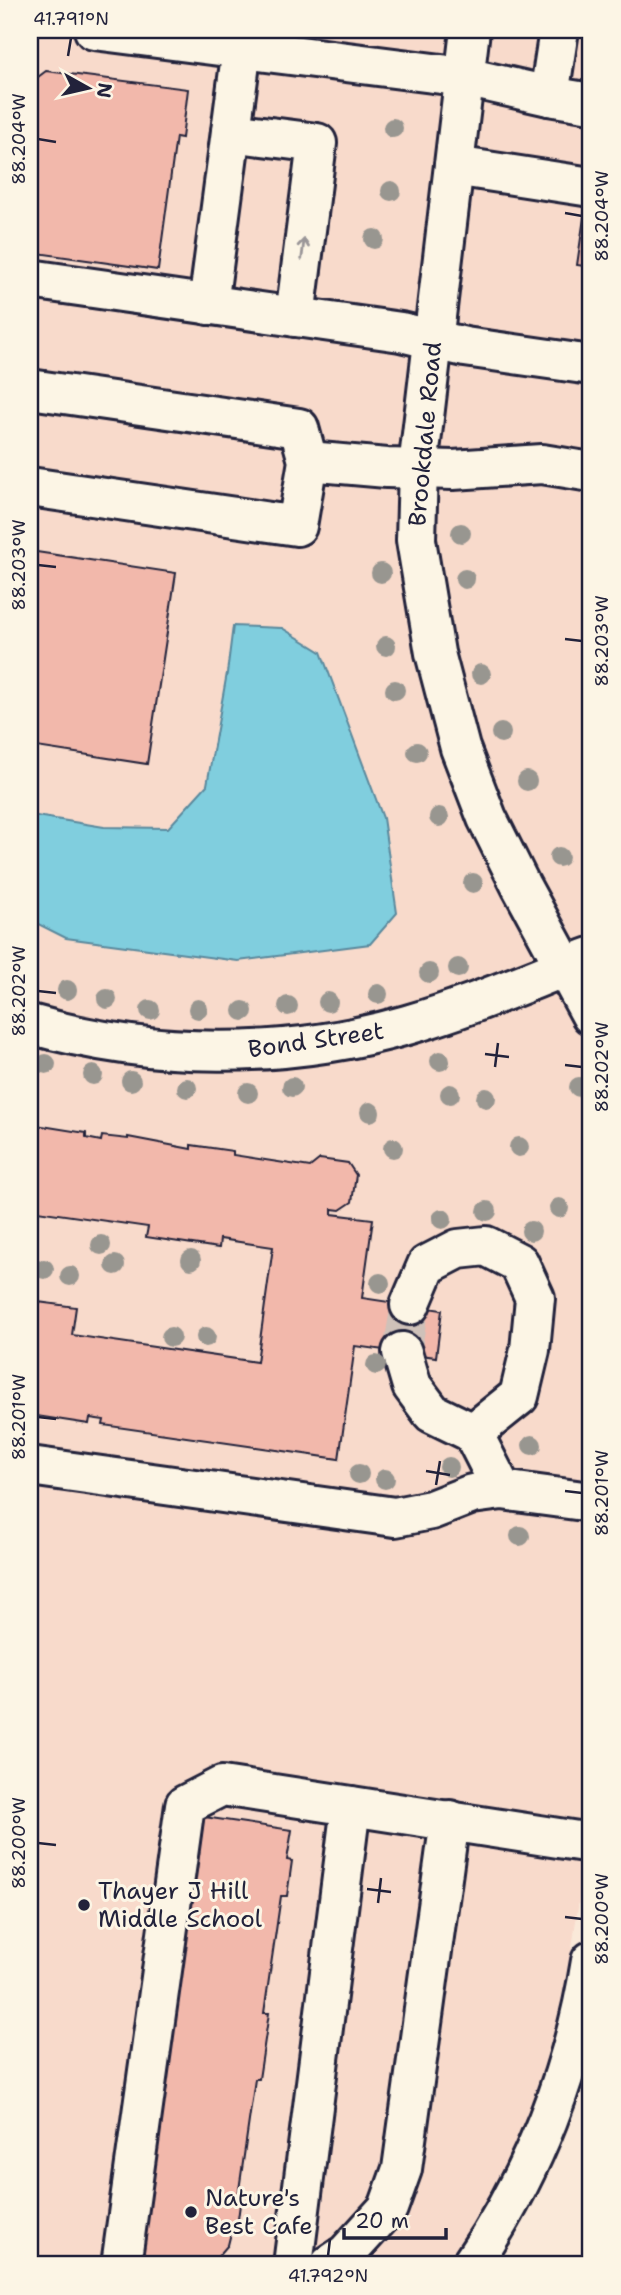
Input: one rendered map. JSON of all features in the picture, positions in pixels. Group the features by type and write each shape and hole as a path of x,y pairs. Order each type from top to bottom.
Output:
{"street":[{"path":"94,30 465,77 591,103"},
{"name":"Brookdale Road","path":"470,30 418,468 416,540 435,653 453,726 487,818 578,962 591,1016"},
{"path":"549,96 559,30"},
{"path":"208,305 242,48"},
{"path":"231,132 317,143 295,317"},
{"path":"454,166 591,187"},
{"path":"30,279 401,332 465,347 591,366"},
{"path":"30,389 299,428 308,461 298,526 30,487"},
{"path":"308,461 453,470 542,464 591,472"},
{"name":"Bond Street","path":"30,1024 119,1044 167,1049 228,1051 312,1045 359,1037 452,1012 578,962"},
{"path":"410,1305 427,1265 458,1249 486,1246 519,1263 536,1298 530,1350 519,1396 473,1433"},
{"path":"402,1352 412,1386 432,1413 473,1433 502,1490"},
{"path":"30,1466 395,1517 430,1510 472,1493 502,1490 591,1502"},
{"path":"121,2265 185,1805 222,1786 591,1843"},
{"path":"293,2265 351,1806"},
{"path":"330,2265 346,2254 388,2208 402,2169 450,1820"},
{"path":"471,2265 515,2194 542,2134 567,2067 587,1989 591,1961"}],"shaded area":[{"path":"30,30 591,30 591,1820 563,2008 525,2137 449,2265 30,2265"}],"water":[{"path":"233,626 282,628 321,652 383,818 397,913 370,944 238,961 66,938 30,920 30,815 104,827 168,828 207,785"}],"building":[{"path":"46,71 188,89 182,138 176,137 158,270 30,252 30,83"},
{"path":"585,211 591,212 591,267 577,265"},
{"path":"30,551 176,573 147,764 30,746"},
{"path":"30,1124 86,1133 86,1138 101,1141 102,1136 128,1137 191,1149 191,1145 233,1151 233,1155 310,1167 320,1159 348,1163 356,1175 352,1202 340,1210 332,1209 332,1214 373,1219 362,1298 442,1310 436,1357 355,1346 339,1459 103,1425 104,1420 90,1418 89,1424 30,1415 30,1301 76,1307 72,1335 257,1362 273,1247 220,1239 219,1248 146,1237 148,1227 30,1210"},
{"path":"204,1817 292,1830 287,1860 292,1861 287,1896 281,1896 264,2013 269,2013 259,2079 255,2079 238,2197 241,2197 236,2234 231,2233 228,2245 215,2260 209,2264 190,2265 140,2258"},
{"path":"30,2150 36,2265 30,2265"}],"tunnel":[{"path":"402,1352 410,1305"}],"place":[{"name":"Thayer J Hill Middle School","path":"84,1905"},
{"name":"Nature's Best Cafe","path":"191,2212"}]}
